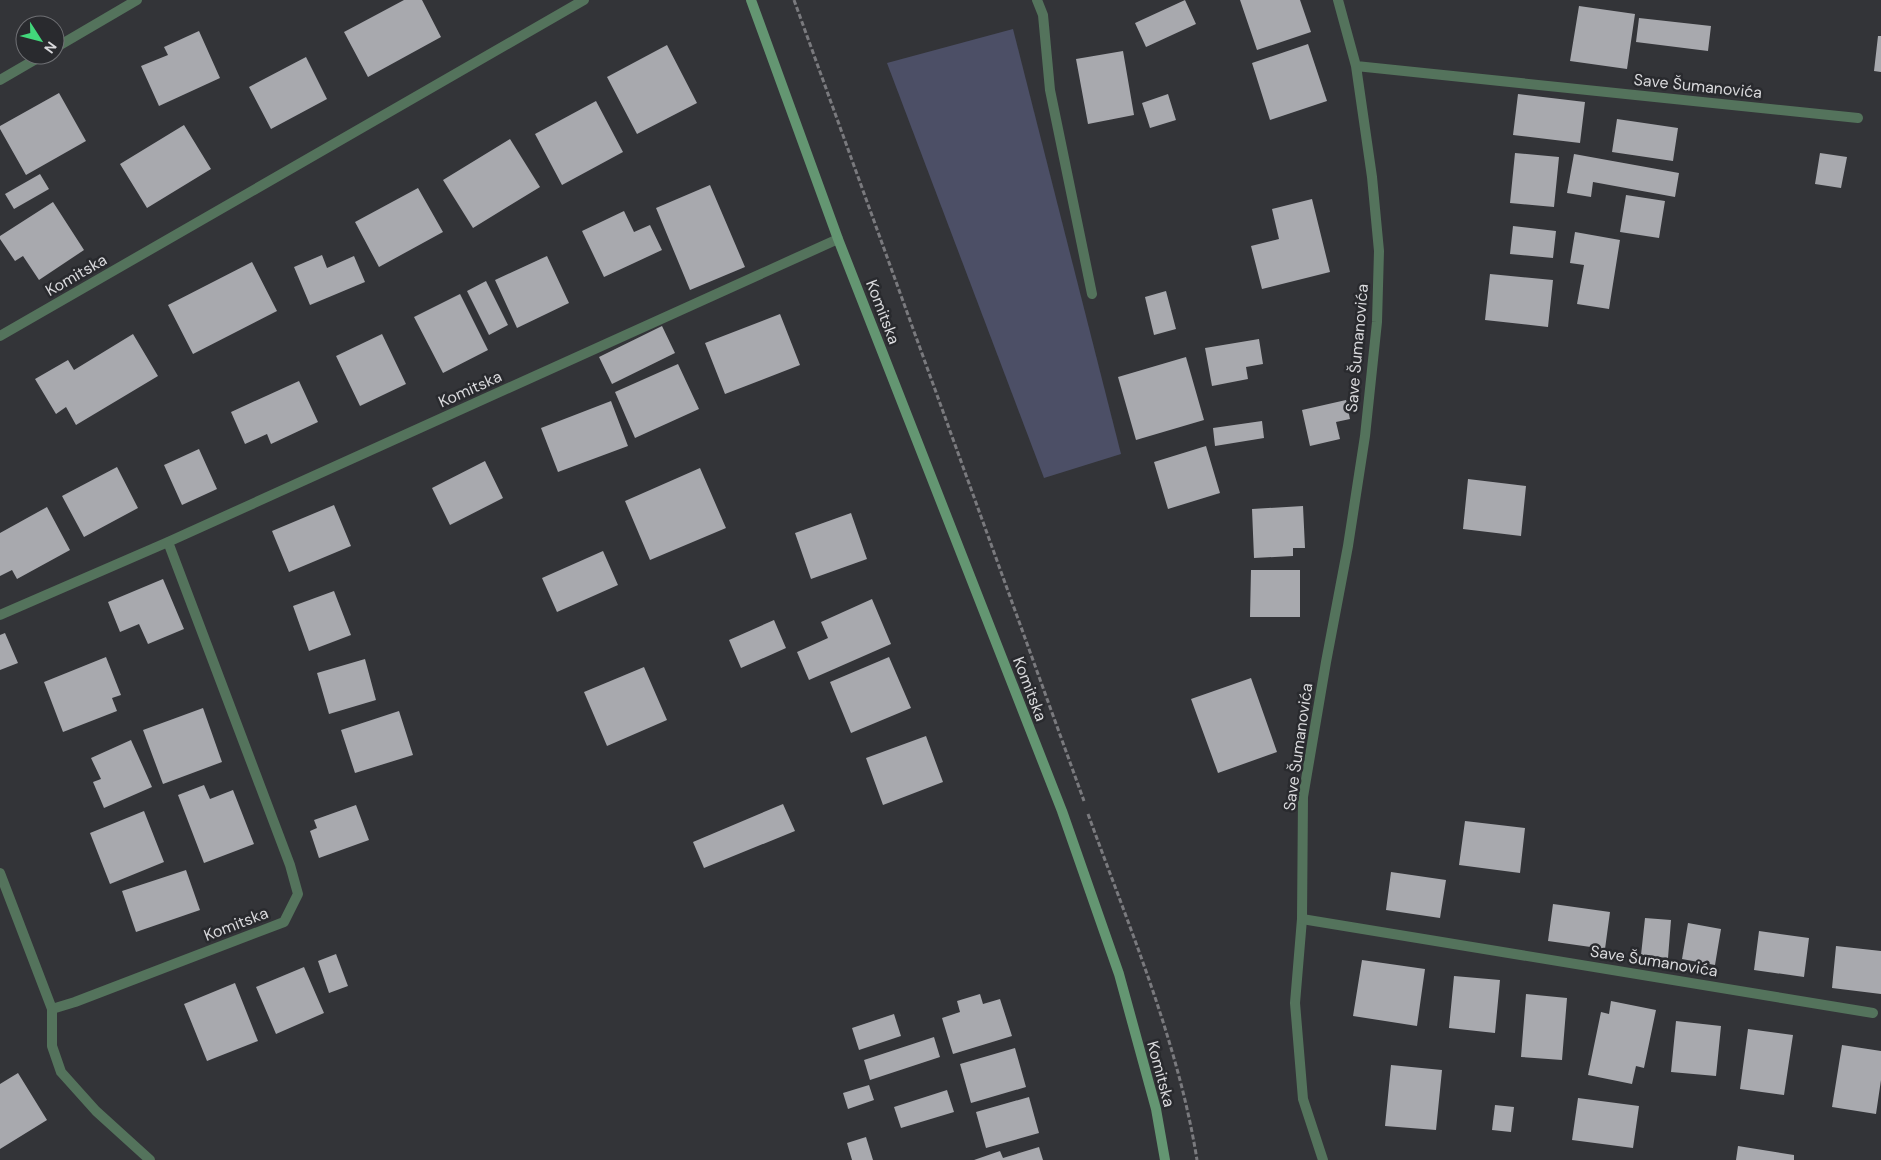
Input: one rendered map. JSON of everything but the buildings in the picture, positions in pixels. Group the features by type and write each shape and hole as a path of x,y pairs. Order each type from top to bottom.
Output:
{"main road":[{"name":"Komitska","path":"751,0 838,238 1062,811 1118,974 1156,1109 1165,1160"}],"street":[{"path":"65,42 137,0"},
{"name":"Komitska","path":"0,336 584,0"},
{"path":"1037,0 1043,16 1050,90 1092,294"},
{"name":"Save Šumanovića","path":"1338,0 1356,66 1372,178 1378,242 1377,322 1365,436 1304,797 1302,919 1873,1013"},
{"path":"0,80 26,65"},
{"name":"Save Šumanovića","path":"1356,66 1858,118"},
{"name":"Komitska","path":"0,615 168,542 838,238"},
{"name":"Komitska","path":"52,1009 75,1002 284,922 298,894 290,865 168,542"},
{"path":"0,873 52,1009 52,1046 61,1072 96,1111 150,1160"},
{"path":"1302,919 1295,1003 1302,1090 1303,1099 1323,1160"}],"path":[{"path":"794,0 1153,992 1176,1061 1198,1160"}],"shaded area":[{"path":"1013,29 1121,454 1044,478 887,63"}]}
